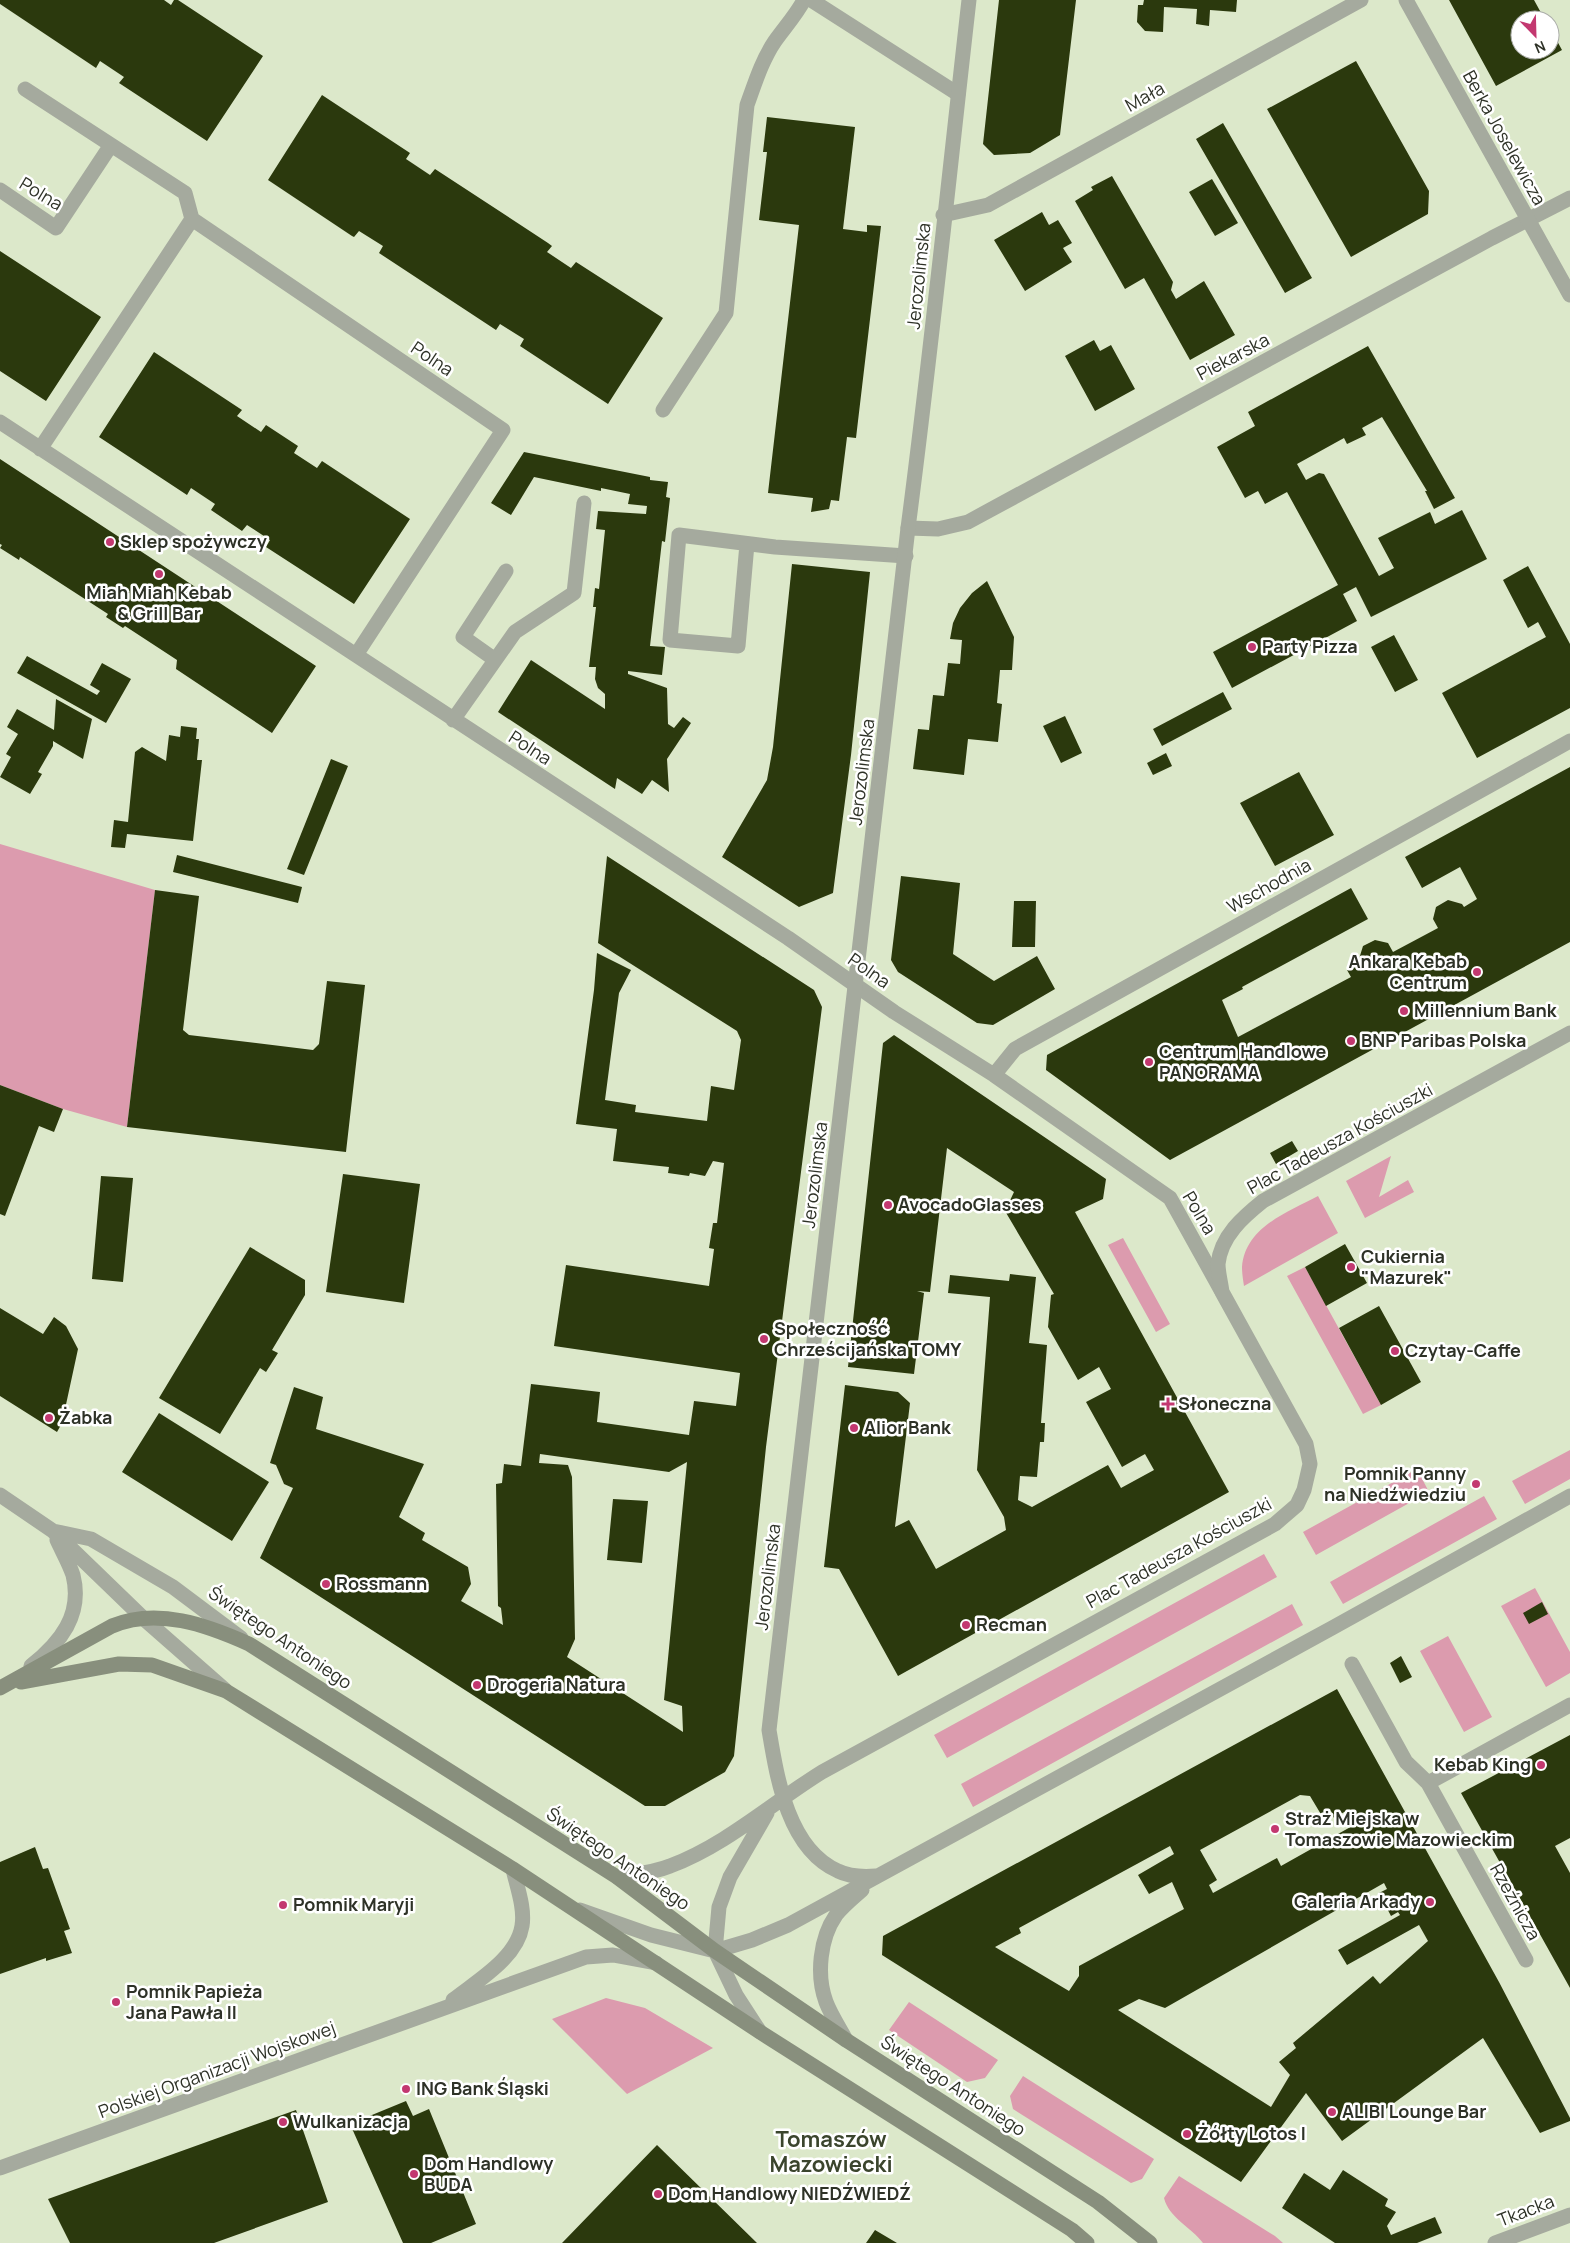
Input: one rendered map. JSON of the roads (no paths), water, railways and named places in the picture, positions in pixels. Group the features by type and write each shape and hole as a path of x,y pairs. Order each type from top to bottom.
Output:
{"main road":[{"path":"4,1686 128,1619 143,1618 184,1621 216,1630 249,1644"},
{"name":"Świętego Antoniego","path":"249,1644 617,1877 715,1951 846,2040 1098,2202 1150,2243"},
{"path":"4,1686 118,1664 152,1666 226,1691"},
{"name":"Świętego Antoniego","path":"226,1691 513,1869 760,2032 1072,2230 1087,2243"}],"street":[{"path":"663,410 726,313 747,105 758,72 774,41 795,16 804,0"},
{"path":"811,0 958,94"},
{"name":"Jerozolimska","path":"784,1796 769,1730 908,528 925,400 969,0"},
{"name":"Mała","path":"944,215 988,205 1361,0"},
{"name":"Berka Joselewicza","path":"1406,0 1570,295"},
{"path":"25,89 185,194 192,219 40,449"},
{"name":"Polna","path":"0,190 56,228 111,145"},
{"name":"Piekarska","path":"908,528 938,529 968,522 1570,198"},
{"name":"Polna","path":"192,219 503,430 356,656"},
{"name":"Polna","path":"0,422 856,984 894,1012 994,1075 1170,1198 1222,1292"},
{"path":"453,720 494,659 515,632 574,593 584,503"},
{"path":"747,544 738,646 670,640 678,535 747,544 906,556"},
{"path":"494,659 463,637 506,571"},
{"name":"Wschodnia","path":"994,1075 1015,1049 1570,741"},
{"name":"Plac Tadeusza Kościuszki","path":"617,1877 646,1873 690,1858 769,1810 784,1796 840,1762 1275,1524 1297,1505 1304,1490 1310,1464 1306,1444 1222,1292 1218,1264 1226,1238 1244,1216 1263,1201 1570,1033"},
{"name":"Świętego Antoniego","path":"0,1495 53,1531 143,1618 226,1691"},
{"path":"570,1907 651,1935 715,1951 752,1940 788,1924 1332,1628 1570,1496"},
{"path":"4,1686 51,1650 74,1616 75,1592 72,1574 53,1531"},
{"name":"Świętego Antoniego","path":"53,1531 90,1539 173,1587 249,1644"},
{"name":"Rzeźnicza","path":"1352,1664 1406,1762 1428,1783 1526,1960"},
{"path":"1428,1783 1570,1705"},
{"path":"784,1796 799,1834 815,1856 838,1871 857,1877 876,1876"},
{"name":"Plac Tadeusza Kościuszki","path":"715,1951 719,1908 730,1877 769,1810"},
{"name":"Polskiej Organizacji Wojskowej","path":"446,2006 510,1956 522,1927 522,1906 513,1869"},
{"path":"846,2040 826,2001 821,1970 823,1946 828,1929 837,1914 876,1876"},
{"path":"715,1951 736,1995 760,2032"},
{"name":"Polskiej Organizacji Wojskowej","path":"0,2168 586,1957 612,1955 659,1964"},
{"name":"Tkacka","path":"1496,2243 1570,2215"}],"place":[{"name":"Sklep spożywczy","path":"110,542"},
{"name":"Miah Miah Kebab & Grill Bar","path":"159,574"},
{"name":"Party Pizza","path":"1252,647"},
{"name":"Ankara Kebab Centrum","path":"1477,972"},
{"name":"Millennium Bank","path":"1404,1011"},
{"name":"BNP Paribas Polska","path":"1351,1041"},
{"name":"Centrum Handlowe PANORAMA","path":"1149,1062"},
{"name":"AvocadoGlasses","path":"888,1205"},
{"name":"Cukiernia \"Mazurek\"","path":"1351,1267"},
{"name":"Społeczność Chrześcijańska TOMY","path":"764,1339"},
{"name":"Czytay-Caffe","path":"1395,1351"},
{"name":"Słoneczna","path":"1168,1404"},
{"name":"Żabka","path":"49,1418"},
{"name":"Alior Bank","path":"854,1428"},
{"name":"Pomnik Panny na Niedźwiedziu","path":"1476,1484"},
{"name":"Rossmann","path":"326,1584"},
{"name":"Recman","path":"966,1625"},
{"name":"Drogeria Natura","path":"477,1685"},
{"name":"Kebab King","path":"1541,1765"},
{"name":"Straż Miejska w Tomaszowie Mazowieckim","path":"1275,1829"},
{"name":"Galeria Arkady","path":"1430,1902"},
{"name":"Pomnik Maryji","path":"283,1905"},
{"name":"Pomnik Papieża Jana Pawła II","path":"116,2002"},
{"name":"ING Bank Śląski","path":"406,2089"},
{"name":"ALIBI Lounge Bar","path":"1332,2112"},
{"name":"Wulkanizacja","path":"283,2122"},
{"name":"Żółty Lotos I","path":"1187,2134"},
{"name":"Dom Handlowy BUDA","path":"414,2174"},
{"name":"Dom Handlowy NIEDŹWIEDŹ","path":"658,2194"}],"district":[{"name":"Tomaszów Mazowiecki","path":"831,2152"}]}
